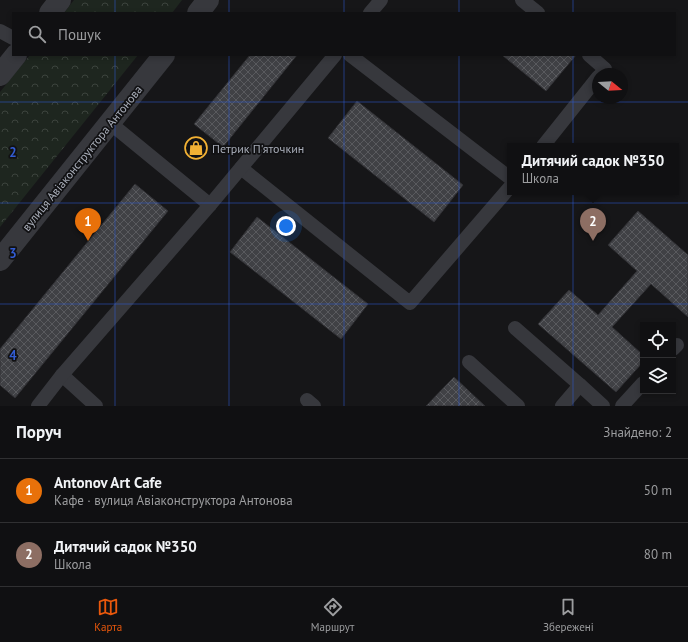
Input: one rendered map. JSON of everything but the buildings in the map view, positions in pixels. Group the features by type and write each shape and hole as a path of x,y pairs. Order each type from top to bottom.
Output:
{"street":[{"path":"51,12 60,0"},
{"path":"199,12 208,0"},
{"path":"0,75 15,56"},
{"name":"вулиця Авіаконструктора Антонова","path":"0,260 163,56"}],"lane":[{"path":"371,12 381,0"},
{"path":"522,0 537,12"},
{"path":"0,31 12,37"},
{"path":"38,406 62,375 210,205 334,56"},
{"path":"351,56 507,176"},
{"path":"590,56 604,68"},
{"path":"545,143 592,85"},
{"path":"110,123 210,205"},
{"path":"241,168 410,303 507,190"},
{"path":"515,328 602,406"},
{"path":"469,362 518,406"},
{"path":"62,375 96,406"},
{"path":"562,406 580,385"},
{"path":"622,406 640,386"}],"green space":[{"path":"74,0 182,0 173,12 65,12"},
{"path":"29,56 137,56 0,227 0,92"}],"place":[{"name":"Петрик П'яточкин","path":"196,148"},
{"name":"Antonov Art Cafe","path":"88,241"},
{"name":"Дитячий садок №350","path":"593,241"}]}
